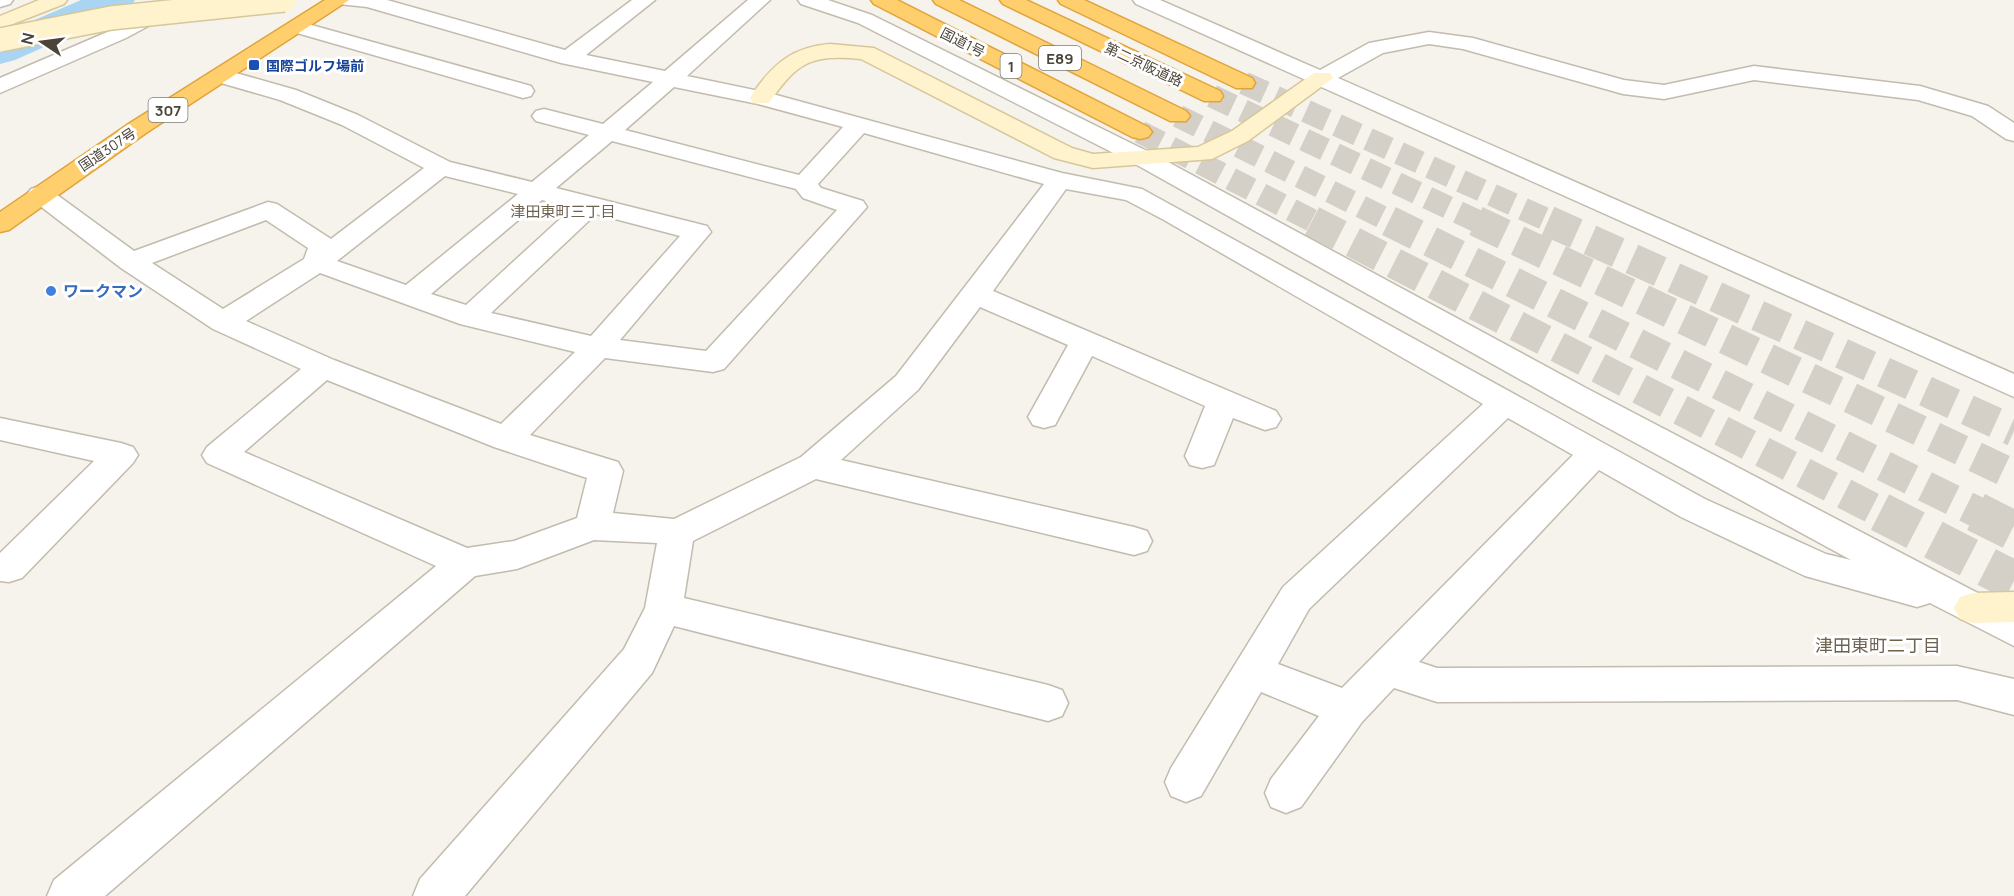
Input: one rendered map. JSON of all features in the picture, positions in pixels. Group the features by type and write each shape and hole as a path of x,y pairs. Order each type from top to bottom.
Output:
{"highway":[{"name":"国道307号","path":"0,224 40,194 339,0"},
{"name":"国道1号","path":"881,0 1143,146"},
{"name":"第二京阪道路","path":"943,0 1178,116"},
{"name":"第二京阪道路","path":"1010,0 1212,96"},
{"path":"1068,0 1244,83"}],"street":[{"path":"0,12 34,0"},
{"path":"0,22 57,0"},
{"path":"0,86 119,34 183,0"},
{"path":"0,40 111,18 289,0"},
{"path":"346,0 368,1 569,58 670,81 762,98 1059,180 1133,194 1693,508 1818,566 1973,608 2014,607"},
{"path":"569,58 645,0"},
{"path":"411,296 536,193 604,132 670,81 760,0"},
{"path":"808,0 865,19 1143,146 1575,396 2014,630"},
{"path":"1143,0 1330,73 2014,386"},
{"path":"1205,5 1330,73"},
{"path":"297,27 485,78 523,91"},
{"path":"762,98 779,70 797,57 837,50 866,53 1063,153 1093,161 1143,146 1203,154 1240,135 1330,73 1377,48 1429,38 1465,43 1623,87 1664,92 1754,73 1920,93 1980,111 2014,134"},
{"path":"485,78 537,48"},
{"path":"222,75 288,95 350,120 441,167 536,193 698,232 597,348 506,439"},
{"path":"317,262 470,317 597,348 713,362 854,207 812,193 805,184 544,116"},
{"path":"805,184 859,124"},
{"path":"223,322 317,262 441,167"},
{"path":"70,896 465,563 517,555 592,526 649,528 677,533 813,466 907,383 1059,180"},
{"path":"40,194 131,262 223,322 323,367 506,439 606,471 592,526"},
{"path":"470,317 590,206"},
{"path":"131,262 267,210 322,245 317,262"},
{"path":"975,294 1264,419"},
{"path":"1044,417 1085,341"},
{"path":"323,367 219,455 465,563"},
{"path":"1202,456 1223,401"},
{"path":"1186,782 1296,598 1505,402"},
{"path":"0,429 121,455 9,568 0,567"},
{"path":"1286,793 1348,709 1596,453"},
{"path":"813,466 1134,541"},
{"path":"438,896 436,895 638,661 664,608 677,533"},
{"path":"664,608 1048,703"},
{"path":"1387,669 1437,685 1957,683 2014,697"},
{"path":"1252,671 1348,709"}],"waterway":[{"path":"0,51 115,0"}],"tunnel":[{"path":"1244,83 1552,222"},
{"path":"1212,96 1479,222"},
{"path":"1178,116 1392,222"},
{"path":"1140,132 1315,222"},
{"path":"1312,221 1882,513"},
{"path":"1389,221 1979,513"},
{"path":"1476,221 2014,475"},
{"path":"1548,221 2014,431"},
{"path":"1880,512 2014,581"},
{"path":"1976,512 2014,531"}],"place":[{"name":"国際ゴルフ場前","path":"254,65"},
{"name":"ワークマン","path":"51,291"}],"district":[{"name":"津田東町三丁目","path":"563,211"},
{"name":"津田東町二丁目","path":"1878,645"}]}
